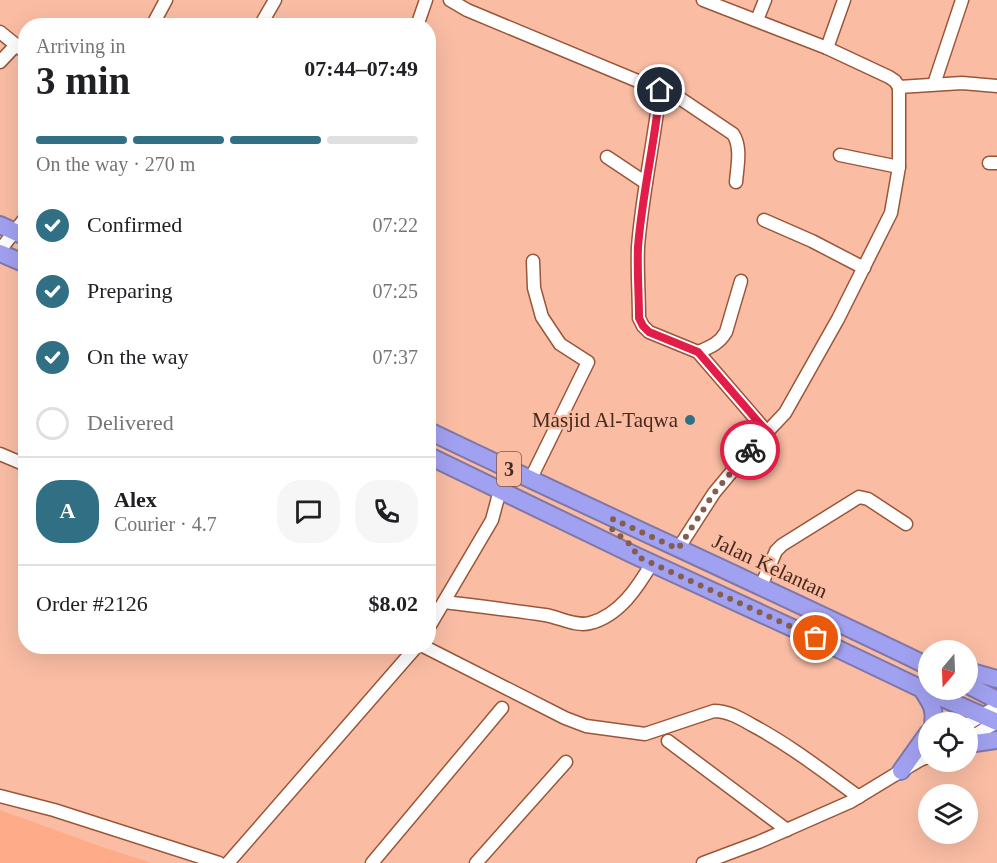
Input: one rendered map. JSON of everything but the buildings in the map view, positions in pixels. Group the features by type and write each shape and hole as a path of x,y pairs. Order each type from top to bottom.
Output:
{"highway":[{"path":"0,252 18,260"},
{"name":"Jalan Kelantan","path":"436,434 918,661"},
{"name":"3","path":"436,459 636,556 918,687"},
{"path":"613,519 611,528 634,548 636,556"},
{"path":"878,642 918,656"},
{"path":"978,674 997,679"},
{"path":"978,690 997,700"},
{"name":"3","path":"941,700 962,712"},
{"name":"3","path":"978,720 997,722"},
{"path":"978,743 997,740"},
{"path":"901,771 918,747"}],"street":[{"path":"156,18 166,0"},
{"path":"265,18 275,0"},
{"path":"420,18 426,0"},
{"path":"450,0 466,10 681,99 733,134 738,145 736,182"},
{"path":"678,549 714,493 785,413 838,319 891,213 898,167 899,87 895,81 827,48 703,0"},
{"path":"757,20 765,0"},
{"path":"827,48 844,0"},
{"path":"934,84 962,0"},
{"path":"0,32 18,47"},
{"path":"0,62 18,51"},
{"path":"899,87 970,83 997,86"},
{"path":"660,90 638,248 639,318 649,332 698,352 767,432"},
{"path":"840,155 898,167"},
{"path":"607,157 646,183"},
{"path":"764,220 812,241 864,268"},
{"path":"0,252 13,232"},
{"path":"530,480 588,362 560,344 542,317 534,288 533,261"},
{"path":"698,352 718,344 726,332 741,281"},
{"path":"0,454 18,462"},
{"path":"436,615 492,519 500,490"},
{"path":"761,586 776,551 782,545 858,497 868,499 906,524"},
{"path":"444,602 548,615 588,624 619,608 639,584 652,563"},
{"path":"436,653 565,718 586,726 645,734 714,711 723,711 777,738 859,797"},
{"path":"228,863 410,654"},
{"path":"978,717 997,706"},
{"path":"372,863 502,708"},
{"path":"978,733 997,722"},
{"path":"668,741 787,830"},
{"path":"703,863 787,830 859,797 918,761"},
{"path":"476,863 566,762"},
{"path":"0,796 54,810 219,863"}],"shaded area":[{"path":"0,810 105,848 152,863 0,863"}],"way so far":[{"path":"750,450 714,493 678,549 613,519 610,526 631,544 636,556 816,638"}],"place":[{"name":"Masjid Al-Taqwa","path":"690,420"}],"route":[{"path":"660,90 638,248 639,318 649,332 698,352 767,432 750,450"}]}
